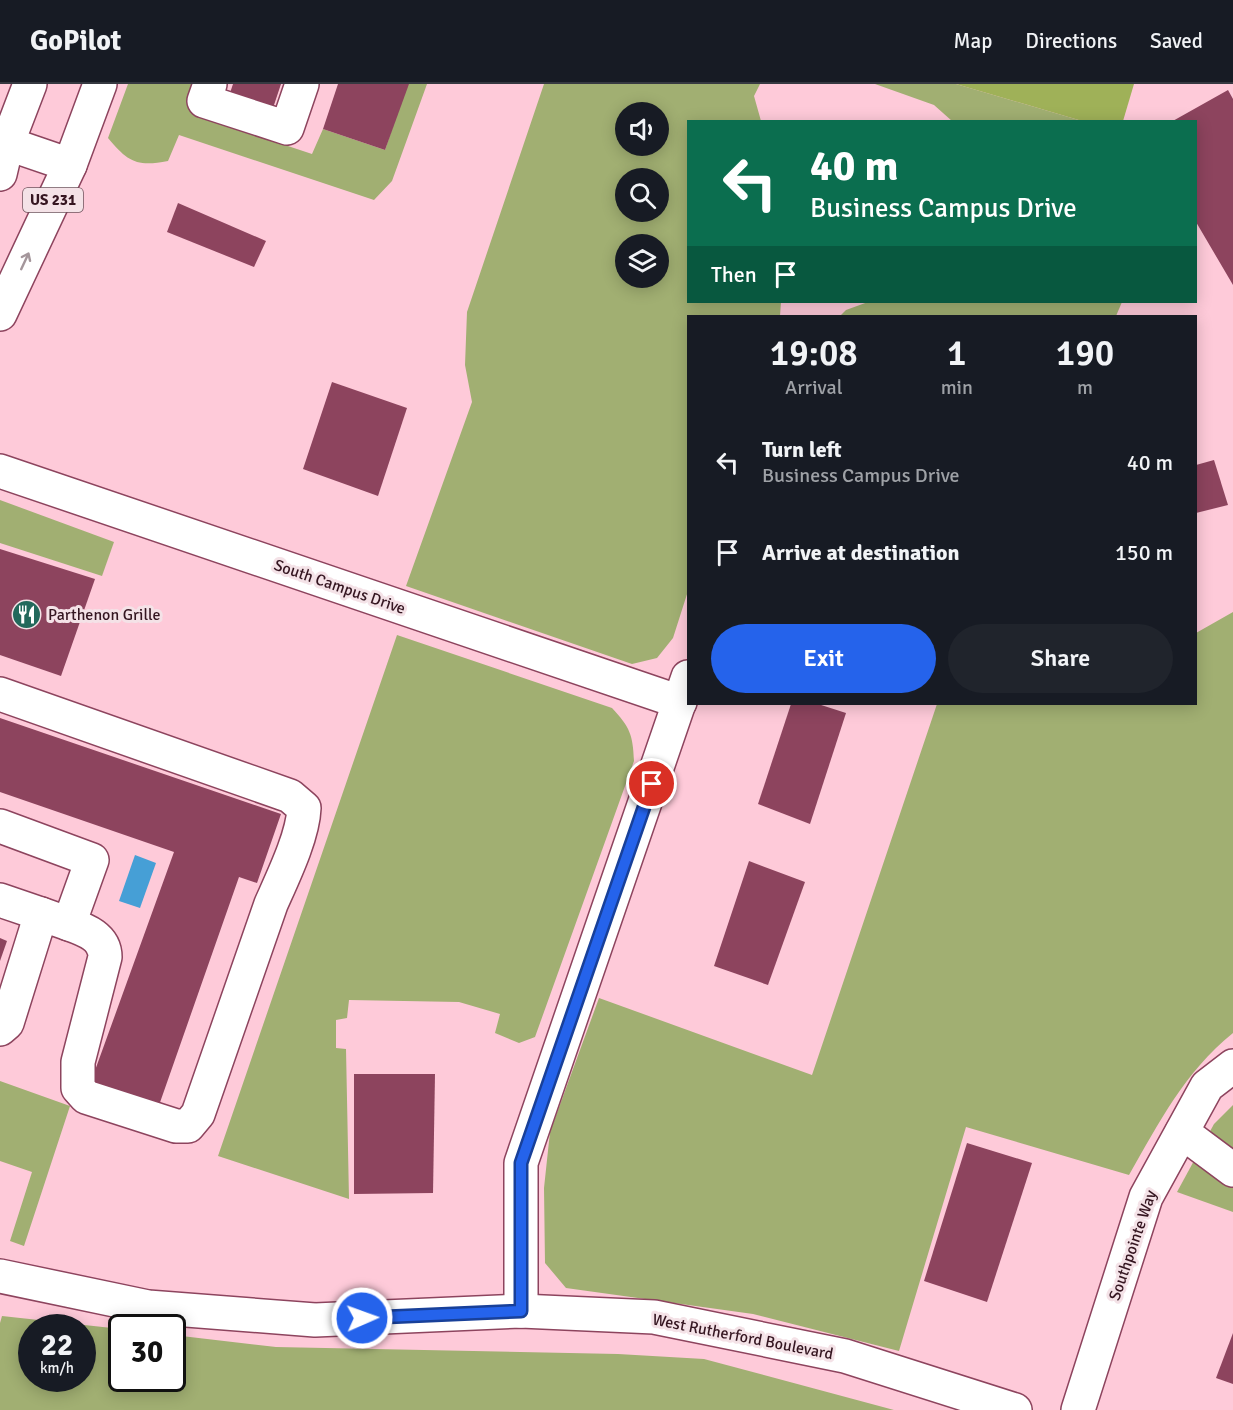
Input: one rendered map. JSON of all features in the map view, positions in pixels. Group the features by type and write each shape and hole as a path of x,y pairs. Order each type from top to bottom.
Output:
{"main road":[{"path":"30,84 2,153 70,165"},
{"name":"US 231","path":"0,314 70,165 100,84"},
{"path":"210,84 204,101 287,128 302,84"},
{"name":"South Campus Drive","path":"0,471 684,689"},
{"path":"521,1311 521,1163 684,689"},
{"path":"0,694 290,796 304,807 300,829 271,904 198,1114 188,1126 176,1126 86,1097 78,1088 78,1062 105,957 105,948 100,940 86,930 0,900"},
{"path":"0,826 92,860 55,919 7,1023 0,1029"},
{"name":"Southpointe Way","path":"1078,1410 1146,1197 1207,1086 1233,1066"},
{"path":"1182,1132 1233,1170"},
{"name":"West Rutherford Boulevard","path":"0,1276 148,1307 315,1320 521,1311 654,1317 845,1356 1015,1410"}],"green space":[{"path":"128,84 192,84 190,98 207,119 312,154 323,129 385,150 407,84 427,84 392,181 374,200 179,135 168,161 141,163 134,161 121,153 108,138"},
{"path":"544,84 760,84 754,96 761,120 687,120 687,303 781,303 780,315 687,315 687,594 673,638 657,658 632,664 406,586 472,402 465,365 467,312"},
{"path":"875,84 956,84 1079,120 951,120 934,105"},
{"path":"956,84 1134,84 1123,120 1079,120"},
{"path":"865,303 1122,303 1116,315 841,315 846,310"},
{"path":"0,500 114,542 102,576 0,543"},
{"path":"1233,612 1233,1033 1200,1064 1187,1081 1129,1175 966,1127 899,1351 753,1314 566,1288 545,1263 544,1188 550,1132 599,998 812,1075 937,705 1197,705 1197,632"},
{"path":"397,635 612,708 629,732 633,744 634,761 535,1037 519,1043 495,1033 500,1014 459,1002 349,1000 347,1018 336,1020 336,1048 346,1049 349,1199 218,1156"},
{"path":"0,1081 70,1106 24,1246 10,1241 32,1172 0,1161"},
{"path":"1233,1105 1233,1212 1177,1192 1214,1124"},
{"path":"2,1316 18,1318 18,1392 96,1392 96,1326 108,1328 108,1392 186,1392 186,1337 276,1347 618,1354 704,1359 894,1410 0,1410 0,1323"}],"water":[{"path":"135,855 156,863 140,908 119,901"}],"building":[{"path":"233,84 281,84 271,114 228,99"},
{"path":"338,84 409,84 385,150 323,129"},
{"path":"1228,90 1233,99 1233,285 1197,224 1197,120 1175,120"},
{"path":"178,203 266,241 254,267 167,232"},
{"path":"332,382 407,408 378,496 303,469"},
{"path":"1214,460 1228,505 1197,513 1197,465"},
{"path":"0,549 95,579 61,676 0,655"},
{"path":"791,705 821,705 846,713 810,824 758,804"},
{"path":"0,718 281,814 257,883 239,877 157,1111 89,1087 174,852 0,792"},
{"path":"749,861 805,882 768,985 714,966"},
{"path":"0,938 7,941 0,961"},
{"path":"354,1074 435,1074 433,1193 354,1194"},
{"path":"967,1143 1032,1163 987,1302 924,1281"},
{"path":"1233,1333 1233,1384 1216,1378"}],"place":[{"name":"Parthenon Grille","path":"27,614"}],"route":[{"path":"362,1318 521,1311 521,1163 652,784"}]}
